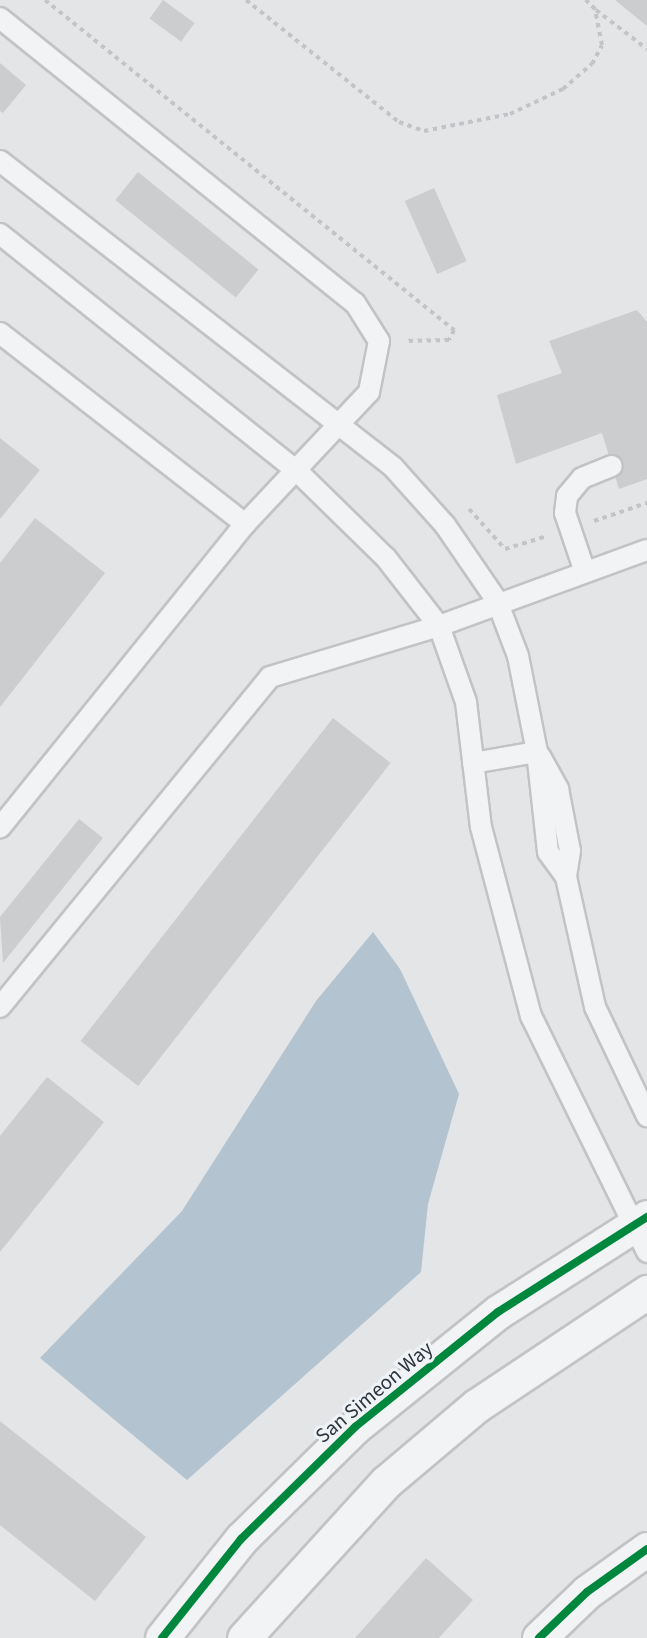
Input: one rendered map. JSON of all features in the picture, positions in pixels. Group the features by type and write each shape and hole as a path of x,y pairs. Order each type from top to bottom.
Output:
{"street":[{"name":"San Simeon Way","path":"162,1638 241,1539 355,1427 498,1312 642,1231"},
{"path":"244,1638 387,1482 476,1406 647,1292"},
{"path":"539,1638 587,1592 647,1549"}],"lane":[{"path":"0,18 355,303 379,341 369,392 245,524 0,828"},
{"path":"0,161 336,426 393,466 445,525 497,601 518,656 537,752 548,852 566,878 595,1007 647,1116"},
{"path":"0,234 296,470 386,558 439,626 466,702 481,827 531,1016 642,1231"},
{"path":"0,333 245,524"},
{"path":"585,572 570,528 567,496 582,478 612,466"},
{"path":"0,1006 270,677 439,626 497,601 647,550"},
{"path":"473,763 537,752"}],"path":[{"path":"45,0 454,330 449,340 379,341"},
{"path":"246,0 399,122 424,130 510,114 563,89 592,64 602,45 595,9"},
{"path":"586,0 647,49"},
{"path":"505,549 647,503"}],"water":[{"path":"373,932 400,969 459,1094 428,1204 421,1272 187,1480 40,1358 182,1211 316,1001"}],"building":[{"path":"163,0 195,23 181,42 149,19"},
{"path":"615,0 647,0 647,26"},
{"path":"0,63 26,85 3,113 0,111"},
{"path":"138,172 258,270 236,298 115,200"},
{"path":"434,188 467,261 437,274 405,201"},
{"path":"637,310 647,322 647,479 619,489 602,433 516,464 497,395 562,373 549,341"},
{"path":"0,438 40,470 0,519"},
{"path":"35,518 105,573 0,707 0,563"},
{"path":"333,718 391,763 138,1086 81,1041"},
{"path":"79,819 103,838 3,963 0,917"},
{"path":"47,1077 104,1122 0,1252 0,1136"},
{"path":"0,1421 146,1537 95,1601 0,1525"},
{"path":"426,1558 473,1600 439,1638 355,1638"}],"cycle path":[{"path":"162,1638 241,1539 355,1427 498,1312 647,1217"},
{"path":"539,1638 587,1592 647,1549"}]}
